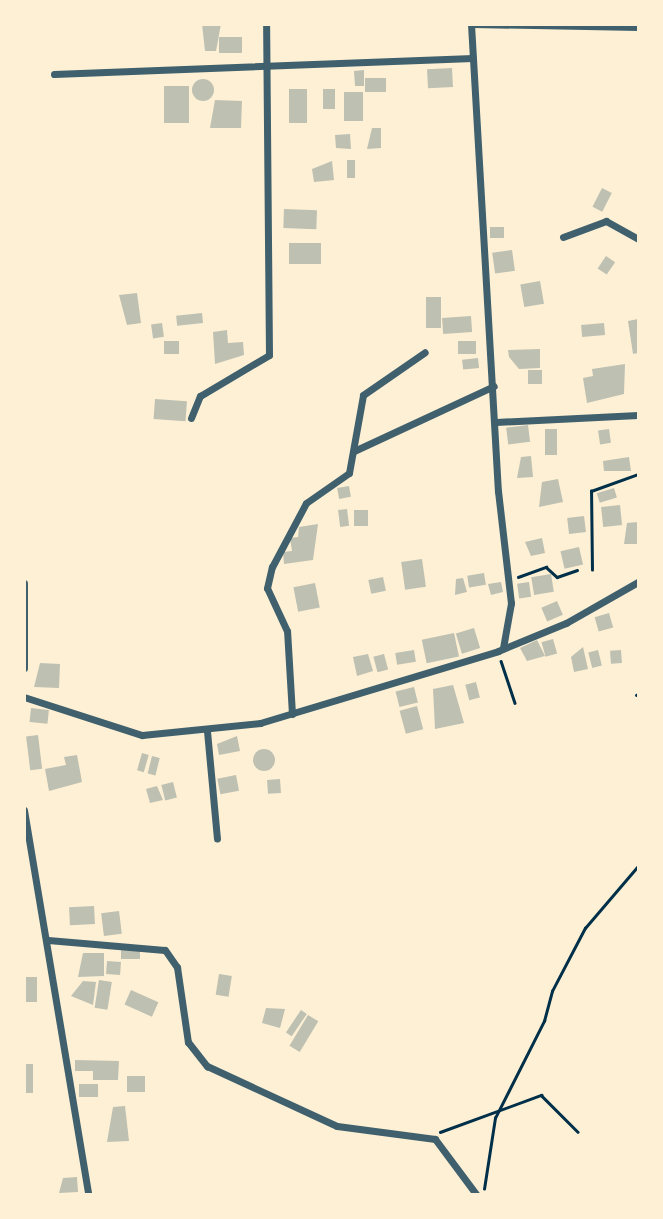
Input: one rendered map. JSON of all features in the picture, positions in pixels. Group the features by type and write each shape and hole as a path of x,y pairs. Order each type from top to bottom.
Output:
{"street":[{"path":"191,418 200,396 269,355 266,24"},
{"path":"500,650 512,623 496,422 472,24 639,27"},
{"path":"54,74 473,58"},
{"path":"563,237 606,221 639,239"},
{"path":"292,714 287,631 268,579 306,503 345,477 354,451 363,395 425,352"},
{"path":"354,451 494,386"},
{"path":"496,422 639,415"},
{"path":"24,698 142,734 207,731 292,714 500,650 639,582"},
{"path":"24,583 24,668"},
{"path":"207,731 217,839"},
{"path":"24,810 89,1195"},
{"path":"48,940 159,947 176,960 188,1042 207,1066 337,1126 427,1136 448,1149 476,1195"}],"path":[{"path":"592,570 591,491 639,474"},
{"path":"508,580 546,567 557,577 577,570"},
{"path":"500,650 515,703"},
{"path":"483,1195 497,1113 585,928 639,866"},
{"path":"427,1136 541,1095 578,1132"}],"building":[{"path":"202,24 221,24 216,51 205,51"},
{"path":"219,37 242,37 242,53 219,53"},
{"path":"452,68 453,87 428,88 427,69"},
{"path":"364,70 364,86 355,86 354,71"},
{"path":"365,78 386,78 386,92 365,92"},
{"path":"203,79 213,86 214,90 207,100 203,101 193,94 192,90 199,80"},
{"path":"164,86 189,86 189,123 164,123"},
{"path":"289,89 307,89 307,123 289,123"},
{"path":"323,89 335,89 335,109 323,109"},
{"path":"344,92 363,92 363,121 344,121"},
{"path":"215,100 242,101 241,128 210,128"},
{"path":"372,128 381,128 381,148 367,149"},
{"path":"350,134 351,149 336,148 335,135"},
{"path":"347,160 355,160 355,178 347,178"},
{"path":"332,161 334,180 314,182 312,169"},
{"path":"602,188 612,193 602,212 592,207"},
{"path":"284,209 317,210 316,229 283,228"},
{"path":"490,227 504,227 504,238 490,238"},
{"path":"289,243 321,243 321,264 289,264"},
{"path":"512,250 515,271 495,274 492,253"},
{"path":"606,256 615,262 607,275 598,268"},
{"path":"540,281 544,304 524,307 520,284"},
{"path":"137,293 141,323 127,325 119,295"},
{"path":"426,297 441,297 441,328 426,328"},
{"path":"202,313 203,323 177,326 176,316"},
{"path":"471,316 472,332 443,334 442,318"},
{"path":"638,319 638,353 633,354 628,321"},
{"path":"162,323 164,337 153,338 151,325"},
{"path":"604,323 605,335 582,337 581,325"},
{"path":"227,330 228,343 243,342 244,355 215,364 213,332"},
{"path":"164,341 179,341 179,354 164,354"},
{"path":"458,341 476,341 476,354 458,354"},
{"path":"540,349 540,368 519,369 509,357 508,350"},
{"path":"478,358 479,368 463,370 462,360"},
{"path":"625,364 624,394 587,403 583,378 593,376 592,369"},
{"path":"528,370 542,370 542,384 528,384"},
{"path":"155,399 187,401 186,421 154,419"},
{"path":"528,425 530,442 508,445 506,428"},
{"path":"545,429 557,429 557,455 545,455"},
{"path":"609,429 611,443 600,444 598,431"},
{"path":"531,456 533,477 517,478 521,457"},
{"path":"629,457 631,471 604,471 603,461"},
{"path":"558,479 563,502 539,507 542,482"},
{"path":"349,486 351,497 339,499 337,488"},
{"path":"614,488 617,498 600,503 597,493"},
{"path":"620,505 622,525 603,527 601,507"},
{"path":"347,509 349,526 340,527 338,510"},
{"path":"354,510 368,510 368,526 354,526"},
{"path":"584,516 586,532 569,534 567,518"},
{"path":"638,522 638,544 624,544 627,523"},
{"path":"318,524 313,560 284,564 283,552 292,551 290,538 298,537 299,527"},
{"path":"542,538 545,553 531,556 525,542"},
{"path":"579,547 583,565 565,569 560,551"},
{"path":"422,559 426,587 405,590 401,562"},
{"path":"484,573 486,585 469,588 467,576"},
{"path":"551,574 554,592 534,595 531,577"},
{"path":"383,577 386,591 371,594 368,580"},
{"path":"463,578 467,592 455,595 456,579"},
{"path":"501,582 503,592 491,595 488,584"},
{"path":"529,582 531,597 519,599 517,584"},
{"path":"315,583 320,608 298,612 293,587"},
{"path":"557,601 563,615 547,621 541,608"},
{"path":"609,613 613,627 599,632 595,617"},
{"path":"474,628 480,648 462,654 456,634"},
{"path":"454,633 459,656 427,663 422,640"},
{"path":"553,639 557,653 546,657 541,642"},
{"path":"537,640 545,656 527,661 520,648"},
{"path":"583,647 588,669 574,672 571,657"},
{"path":"414,650 416,662 397,665 395,653"},
{"path":"598,650 602,666 592,668 588,652"},
{"path":"621,650 622,663 611,664 610,651"},
{"path":"368,654 373,671 357,676 353,657"},
{"path":"384,654 388,669 378,672 373,657"},
{"path":"40,663 60,664 59,688 34,687"},
{"path":"476,682 480,698 469,700 465,685"},
{"path":"453,685 464,723 435,729 433,689"},
{"path":"414,687 418,703 399,707 396,692"},
{"path":"417,706 423,729 406,734 400,711"},
{"path":"31,708 49,710 47,724 30,722"},
{"path":"38,735 42,769 30,770 26,736"},
{"path":"237,736 240,751 219,755 217,744"},
{"path":"264,749 272,752 275,760 272,768 264,771 256,768 253,760 256,752"},
{"path":"142,753 149,755 144,772 137,770"},
{"path":"77,755 82,782 49,791 45,769 66,765 64,757"},
{"path":"152,756 160,758 155,775 148,773"},
{"path":"236,775 239,791 220,794 217,779"},
{"path":"280,779 281,793 268,794 267,780"},
{"path":"173,782 177,798 165,800 161,785"},
{"path":"157,786 163,800 150,803 146,789"},
{"path":"94,906 95,924 70,925 69,907"},
{"path":"119,911 122,934 104,936 101,913"},
{"path":"121,949 140,949 140,959 121,959"},
{"path":"83,953 104,953 104,976 78,977"},
{"path":"107,961 121,962 120,975 106,974"},
{"path":"219,974 232,976 229,997 216,995"},
{"path":"24,977 37,977 37,1002 24,1002"},
{"path":"99,980 112,982 107,1010 95,1008"},
{"path":"83,981 96,982 93,1005 71,996"},
{"path":"131,990 158,1002 152,1017 124,1005"},
{"path":"266,1008 285,1009 280,1028 262,1023"},
{"path":"301,1010 307,1014 292,1036 286,1032"},
{"path":"308,1015 318,1021 300,1052 289,1046"},
{"path":"75,1060 119,1061 118,1080 93,1080 93,1071 75,1071"},
{"path":"24,1064 33,1064 33,1093 24,1093"},
{"path":"127,1076 145,1076 145,1092 127,1092"},
{"path":"79,1084 98,1084 98,1097 79,1097"},
{"path":"125,1106 129,1141 107,1142 113,1107"},
{"path":"77,1177 78,1192 59,1193 63,1178"}]}
